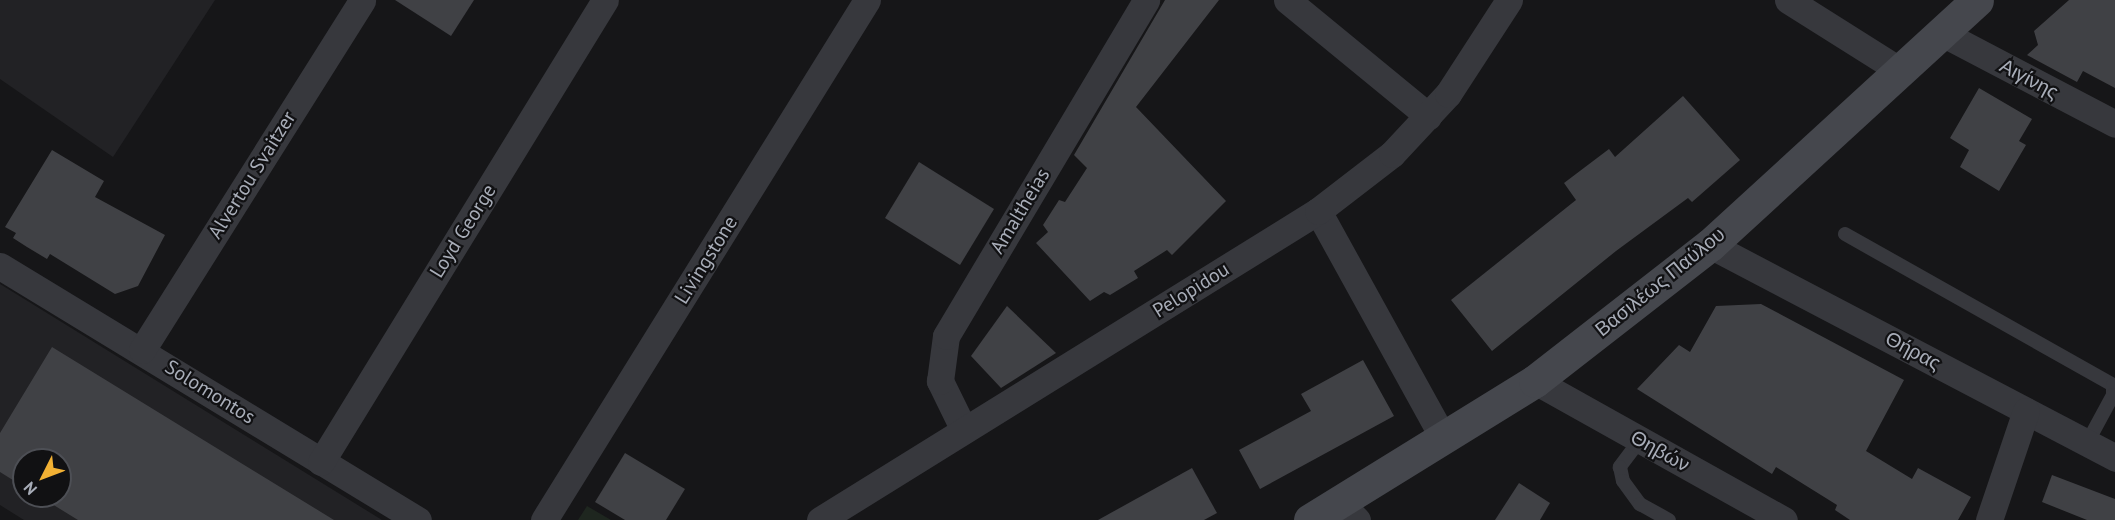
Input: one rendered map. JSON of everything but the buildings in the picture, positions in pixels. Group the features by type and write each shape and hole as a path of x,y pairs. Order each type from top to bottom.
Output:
{"street":[{"name":"Alvertou Svaitzer","path":"142,350 362,0"},
{"name":"Loyd George","path":"321,462 605,0"},
{"name":"Livingstone","path":"544,520 867,0"},
{"name":"Amaltheias","path":"964,430 940,381 946,336 1146,0"},
{"path":"1287,0 1428,116"},
{"name":"Pelopidou","path":"820,520 1318,211 1392,154 1448,94 1509,0"},
{"path":"1788,0 1899,70"},
{"name":"Βασιλέως Παύλου","path":"1310,520 1348,512 1443,437 1535,381 1710,245 1977,0"},
{"name":"Αιγίνης","path":"1942,33 2115,124"},
{"path":"1318,211 1443,437"},
{"name":"Θήρας","path":"1710,245 2115,458"},
{"name":"Solomontos","path":"0,266 142,350 418,520"},
{"name":"Θηβών","path":"1535,381 1784,520"},
{"path":"1989,520 2026,411"}],"lane":[{"path":"1845,234 2113,385 2113,395 2087,443"},
{"path":"1640,440 1620,467 1623,481 1641,504 1669,520"}],"shaded area":[{"path":"0,0 215,0 113,157 0,79"},
{"path":"0,284 382,520 24,520 0,505"},
{"path":"587,506 611,520 578,520"}]}
